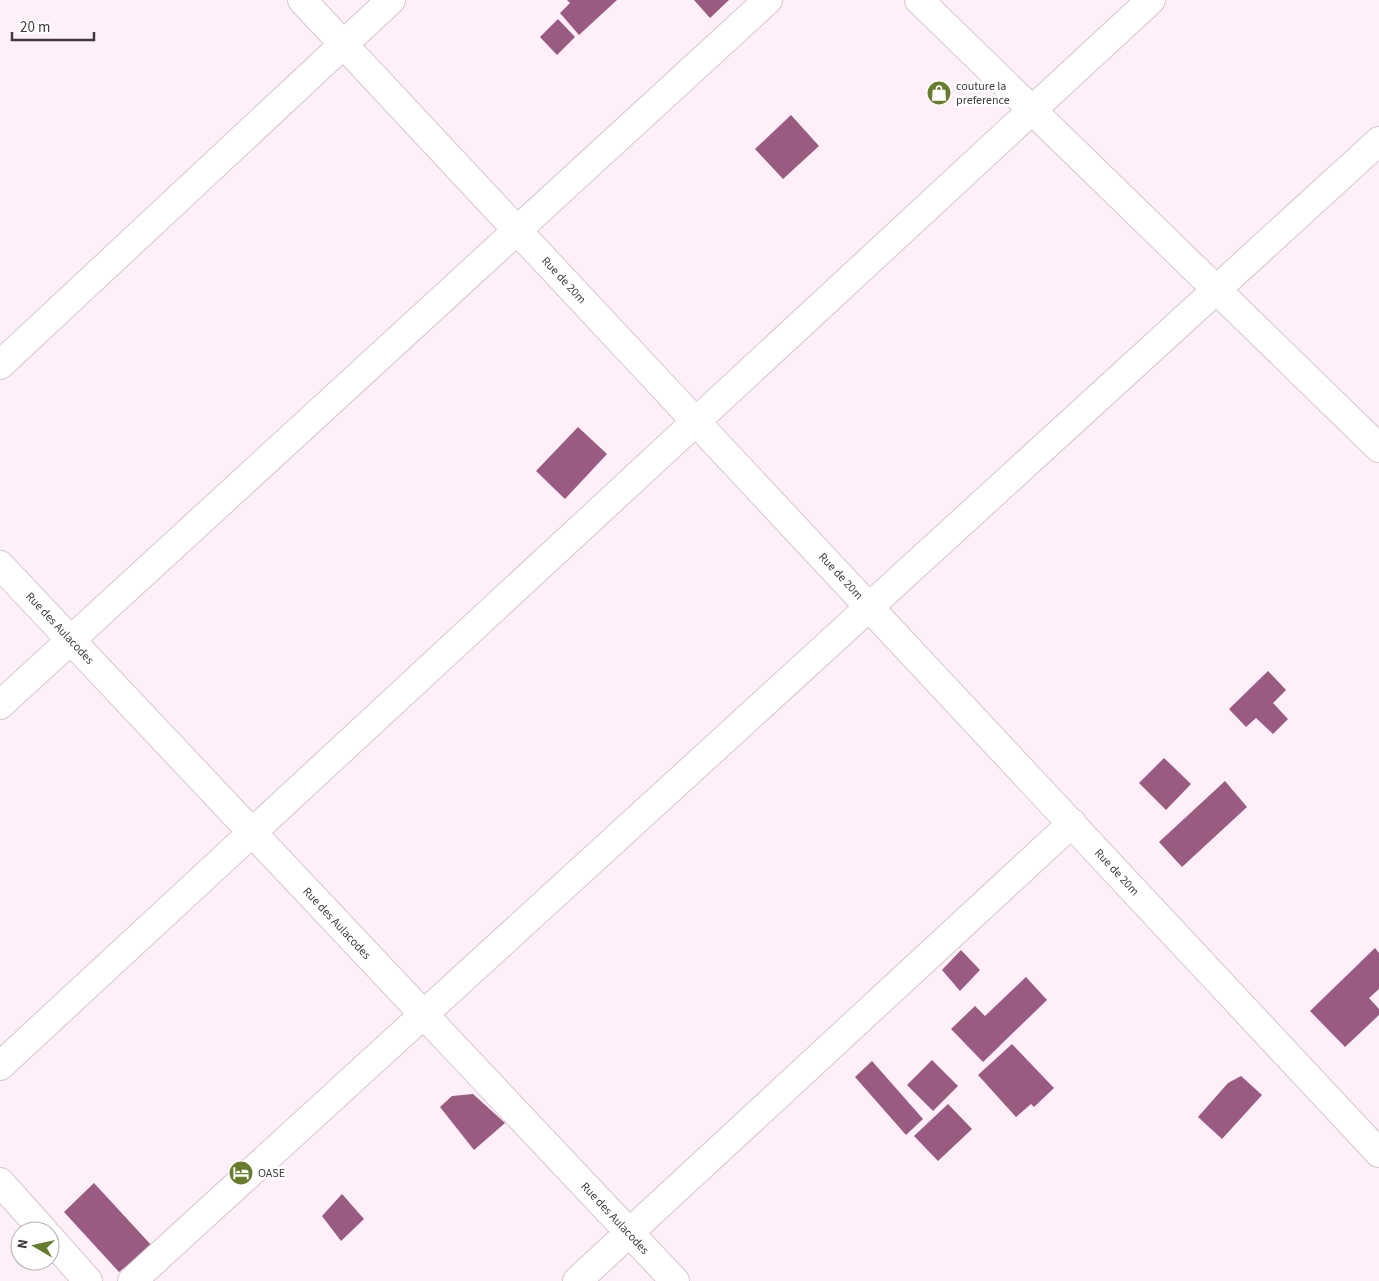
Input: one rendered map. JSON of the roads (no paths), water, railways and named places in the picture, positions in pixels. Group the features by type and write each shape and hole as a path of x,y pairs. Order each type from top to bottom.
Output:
{"street":[{"name":"Rue de 20m","path":"302,0 1379,1153"},
{"path":"0,365 391,0"},
{"path":"0,705 768,0"},
{"path":"919,0 1379,448"},
{"path":"0,1066 1151,0"},
{"path":"132,1281 1379,141"},
{"name":"Rue des Aulacodes","path":"0,565 675,1281"},
{"path":"576,1281 1072,823"},
{"path":"0,1182 35,1221"},
{"path":"60,1249 88,1281"}],"place":[{"name":"couture la preference","path":"939,93"},
{"name":"OASE","path":"241,1173"}]}
